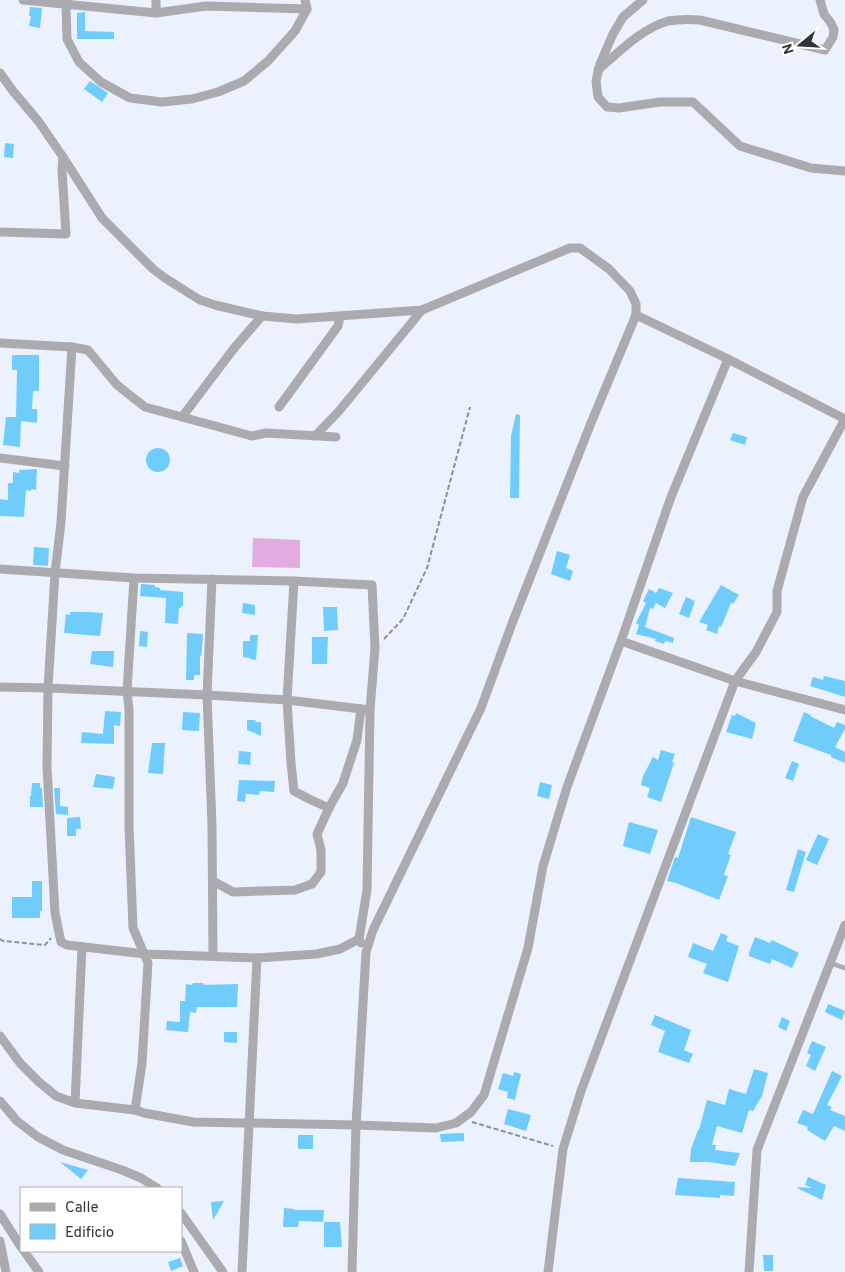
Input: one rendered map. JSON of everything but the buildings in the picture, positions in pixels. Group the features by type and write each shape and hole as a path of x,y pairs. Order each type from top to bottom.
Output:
{"street":[{"path":"23,0 156,12 206,6 306,5 295,31 268,62 244,81 218,92 192,99 162,102 130,98 102,82 79,62 67,39 66,5"},
{"path":"156,0 156,12"},
{"path":"643,0 623,17 613,34 598,70 596,80 598,97 608,107 619,108 660,102 693,102 740,146 810,168 845,171"},
{"path":"598,70 646,32 669,21 685,19 700,20 824,50 833,37 834,30 824,14 820,0"},
{"path":"0,72 39,122 102,218 153,269 200,300 262,316 297,319 422,310 570,248 580,248 609,269 630,291 636,304 636,315 591,423 481,708 373,930 366,952 356,1125 352,1272"},
{"path":"0,232 66,234 62,170 63,157"},
{"path":"314,436 339,411 422,310"},
{"path":"548,1272 563,1149 581,1091 735,681 756,652 778,612 777,591 803,497 845,419 728,359 636,315"},
{"path":"182,417 235,347 262,316"},
{"path":"279,407 338,326 340,316"},
{"path":"0,343 72,347 88,350 117,385 145,406 182,417 252,436 266,433 336,437"},
{"path":"72,347 48,688 47,767 56,922 61,942 67,945 145,954 257,958 317,954 340,949 359,939"},
{"path":"0,1036 20,1063 56,1096 76,1103 135,1110 193,1122 436,1128 456,1123 471,1112 484,1095 528,948 543,866 567,788 671,497 728,359"},
{"path":"0,458 65,466"},
{"path":"0,570 134,578 294,581 372,585 375,648 365,710 343,782 318,834 321,850 321,872 312,884 295,890 234,892 213,881"},
{"path":"134,578 127,691 129,826 133,928 148,963 142,1063 135,1110"},
{"path":"212,580 208,695 212,816 213,956"},
{"path":"294,581 287,700 294,791 329,808"},
{"path":"621,641 735,681 845,710"},
{"path":"0,687 208,695 287,700 365,710"},
{"path":"365,710 367,890 359,939 366,952"},
{"path":"749,1272 757,1150 845,925"},
{"path":"76,1103 82,947"},
{"path":"242,1272 257,958"},
{"path":"0,1100 17,1121 38,1137 63,1150 141,1178 152,1187"},
{"path":"0,1214 20,1245"},
{"path":"182,1214 223,1272"},
{"path":"0,1241 6,1272"},
{"path":"182,1243 194,1272"},
{"path":"25,1252 39,1272"}],"lane":[{"path":"830,963 845,968"}],"path":[{"path":"375,648 402,619 427,568 470,407"},
{"path":"0,939 3,941 45,945 50,941 56,922"},
{"path":"461,1119 563,1149"}],"shaded area":[{"path":"253,538 300,540 300,568 252,567"}]}
